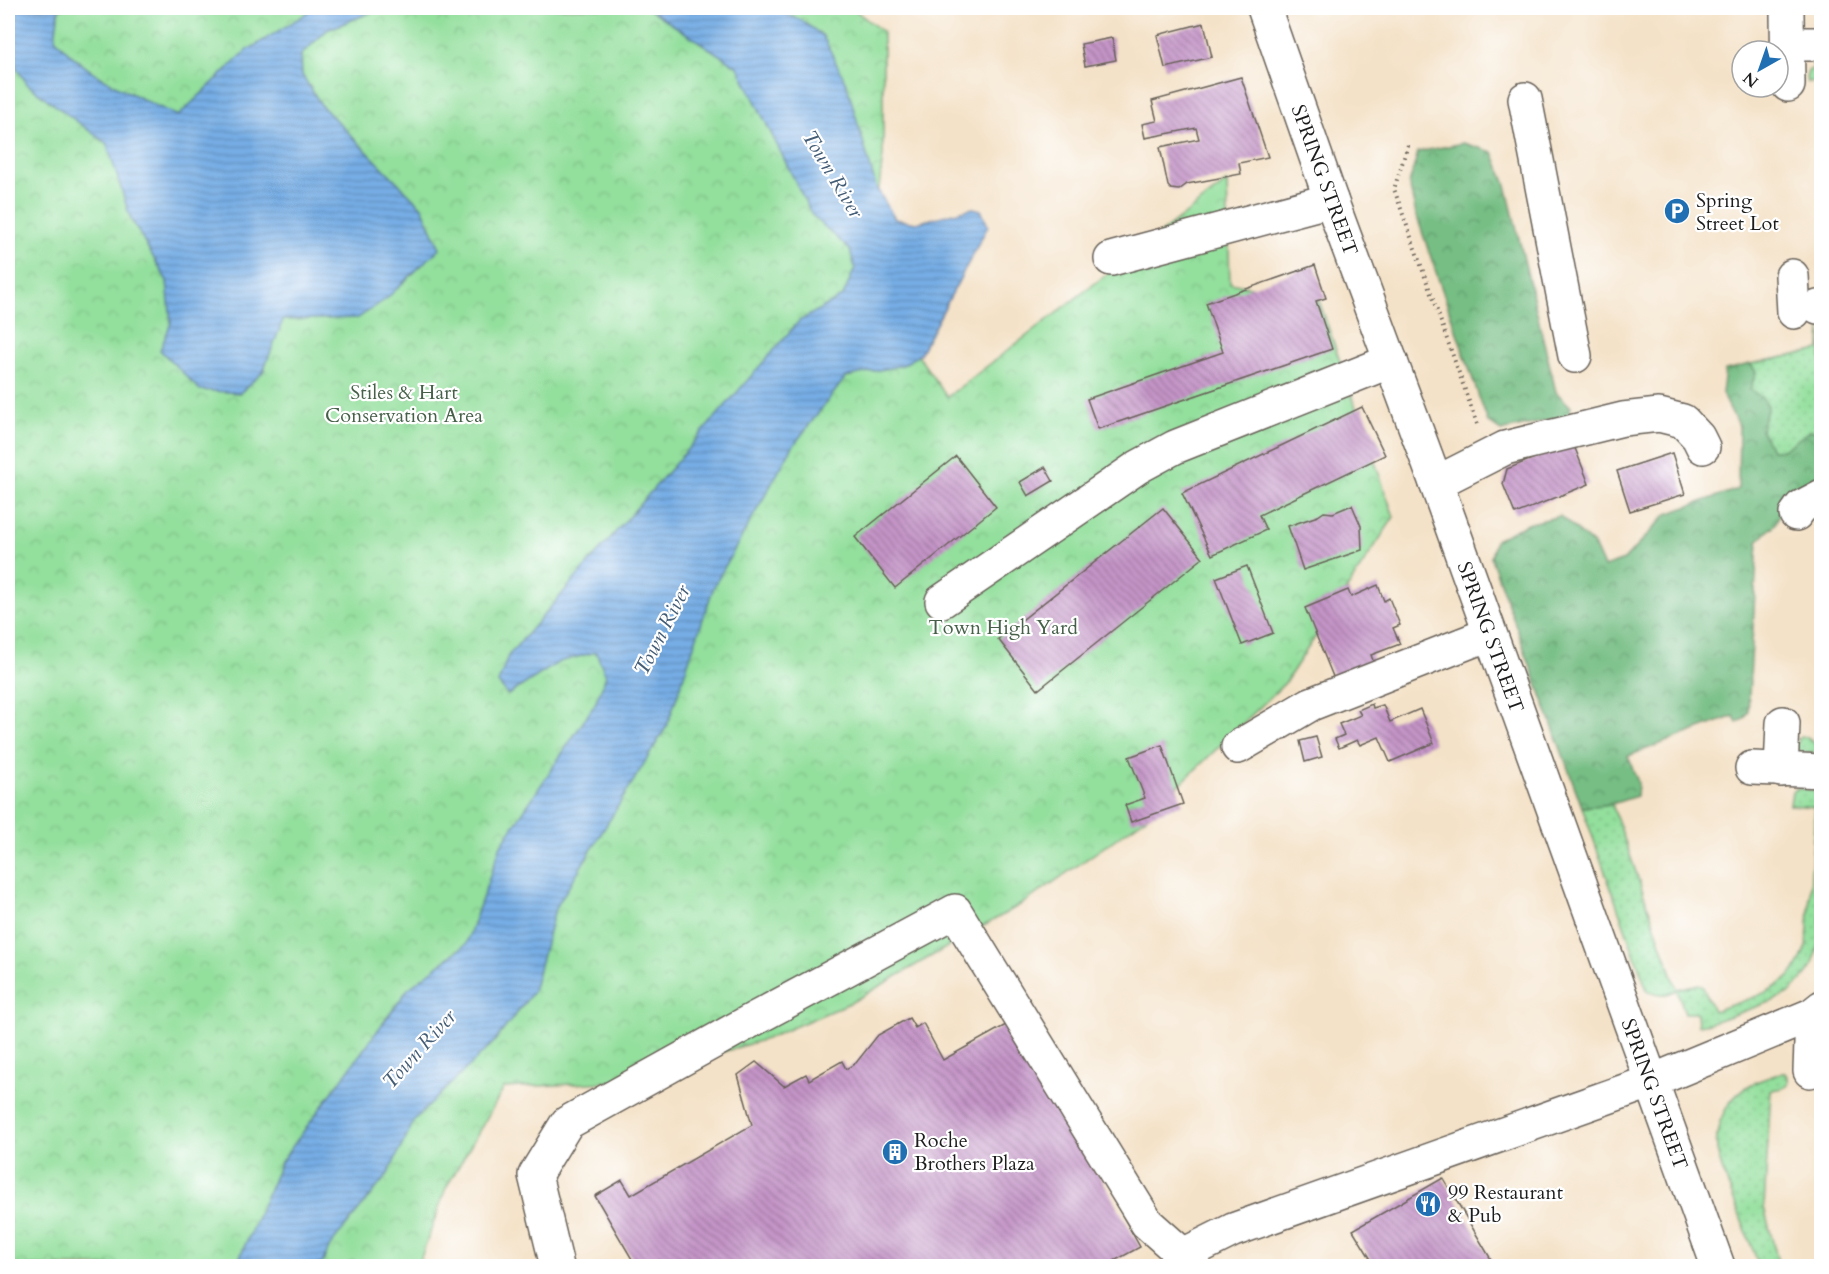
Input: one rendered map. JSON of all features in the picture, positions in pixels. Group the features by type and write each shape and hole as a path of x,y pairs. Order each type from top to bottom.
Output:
{"street":[{"name":"SPRING STREET","path":"1264,8 1331,200 1436,483 1718,1266"},
{"path":"1787,39 1787,29 1821,44"},
{"path":"1525,99 1575,356"},
{"path":"1111,260 1331,200"},
{"path":"1792,276 1811,309"},
{"path":"942,601 1137,467 1175,447 1391,361"},
{"path":"1436,483 1505,448 1623,418 1659,415 1683,421 1698,436 1703,447"},
{"path":"1238,747 1311,704 1489,634"},
{"path":"1783,723 1766,769 1821,771"},
{"path":"557,1266 535,1175 567,1123 955,911 1147,1223 1179,1263 1233,1230 1650,1082 1817,1011 1810,1071"}],"path":[{"path":"1408,145 1394,189 1489,456"}],"green space":[{"name":"Stiles & Hart Conservation Area","path":"8,8 852,8 883,32 883,156 867,283 947,397 1227,182 1230,283 1319,301 1394,517 1285,683 1144,819 1025,902 852,1002 766,1039 625,1081 504,1088 446,1188 418,1266 8,1266"},
{"path":"1818,66 1821,67 1821,83 1807,82 1808,71"},
{"path":"1463,143 1493,152 1506,185 1556,392 1571,407 1568,416 1501,431 1488,422 1416,214 1409,184 1418,152"},
{"path":"1821,325 1821,434 1811,430 1783,450 1771,450 1761,429 1750,390 1756,372 1750,364 1820,350"},
{"path":"1750,364 1756,372 1750,390 1761,397 1768,406 1761,429 1771,450 1783,450 1811,430 1821,434 1821,477 1785,501 1775,524 1758,541 1748,712 1744,719 1737,723 1734,716 1628,756 1638,782 1637,796 1612,804 1582,807 1491,558 1495,540 1527,524 1560,516 1594,545 1604,567 1624,560 1667,514 1738,489 1739,427 1722,393 1725,370"},
{"path":"1821,676 1821,753 1802,752 1797,749 1801,736 1818,746"},
{"path":"1798,788 1821,792 1821,904 1819,943 1813,965 1791,992 1773,1001 1698,1025 1697,1013 1685,1013 1677,990 1662,994 1647,990 1582,807 1612,804 1677,989 1699,984 1703,987 1713,1011 1758,996 1779,985 1796,969 1807,943 1815,807 1790,805 1792,791"},
{"path":"1785,1073 1789,1082 1786,1087 1771,1090 1764,1207 1779,1266 1759,1266 1722,1169 1718,1152 1718,1128 1728,1106 1743,1089"}],"water":[{"path":"8,8 62,8 59,10 55,38 67,51 96,74 178,116 246,51 313,8 382,8 327,30 301,55 302,75 322,106 422,207 440,248 386,299 358,318 283,320 263,372 240,393 200,390 160,350 171,323 167,281 130,217 107,144 28,85 8,55"},
{"name":"Town River","path":"647,8 769,8 799,19 823,36 847,85 876,187 895,219 916,223 973,208 981,210 988,226 920,354 903,365 846,377 793,446 714,586 667,726 555,909 533,992 494,1042 415,1119 388,1174 330,1246 321,1266 236,1266 281,1162 408,989 466,944 501,845 595,704 606,676 596,652 559,662 508,695 498,683 508,656 799,321 843,296 855,268 850,250 812,215 738,67"}],"building":[{"path":"1204,23 1212,57 1165,68 1157,35"},
{"path":"1112,38 1116,60 1085,66 1081,44"},
{"path":"1241,77 1268,157 1239,163 1241,174 1187,184 1179,190 1171,189 1168,186 1160,147 1199,139 1196,128 1145,138 1142,124 1157,121 1152,101"},
{"path":"1315,265 1326,298 1316,301 1332,349 1098,429 1087,399 1223,352 1206,303"},
{"path":"1362,407 1385,455 1259,515 1266,530 1212,555 1182,493"},
{"path":"1573,443 1589,484 1515,514 1503,484 1507,469"},
{"path":"1672,453 1685,494 1630,511 1617,471"},
{"path":"956,456 996,507 895,588 855,537"},
{"path":"1045,467 1053,481 1028,496 1020,482"},
{"path":"1352,505 1361,526 1362,550 1303,570 1288,526 1324,512 1333,513"},
{"path":"1163,508 1203,558 1038,690 998,639"},
{"path":"1247,566 1273,633 1242,645 1216,578"},
{"path":"1378,585 1384,601 1389,598 1400,625 1393,628 1400,644 1371,655 1374,663 1334,679 1305,608 1348,590 1351,597"},
{"path":"1372,704 1373,708 1383,705 1390,722 1420,709 1434,743 1390,762 1379,737 1360,745 1357,740 1339,748 1335,739 1344,735 1339,724 1361,715 1358,710"},
{"path":"1316,737 1322,757 1305,762 1300,741"},
{"path":"1162,745 1183,804 1131,822 1125,805 1145,798 1129,757"},
{"name":"Roche Brothers Plaza","path":"909,1018 915,1028 923,1023 943,1060 1013,1021 1140,1247 1105,1266 636,1266 595,1196 622,1180 631,1195 752,1125 738,1075 756,1062 784,1086 806,1074 809,1080 842,1061 846,1069 856,1063 878,1035"},
{"name":"99 Restaurant & Pub","path":"1443,1178 1495,1266 1375,1266 1353,1230"}],"place":[{"name":"Spring Street Lot","path":"1677,211"},
{"name":"Roche Brothers Plaza","path":"895,1152"},
{"name":"99 Restaurant & Pub","path":"1428,1204"}],"park label":[{"name":"Town High Yard","path":"1003,627"}]}
